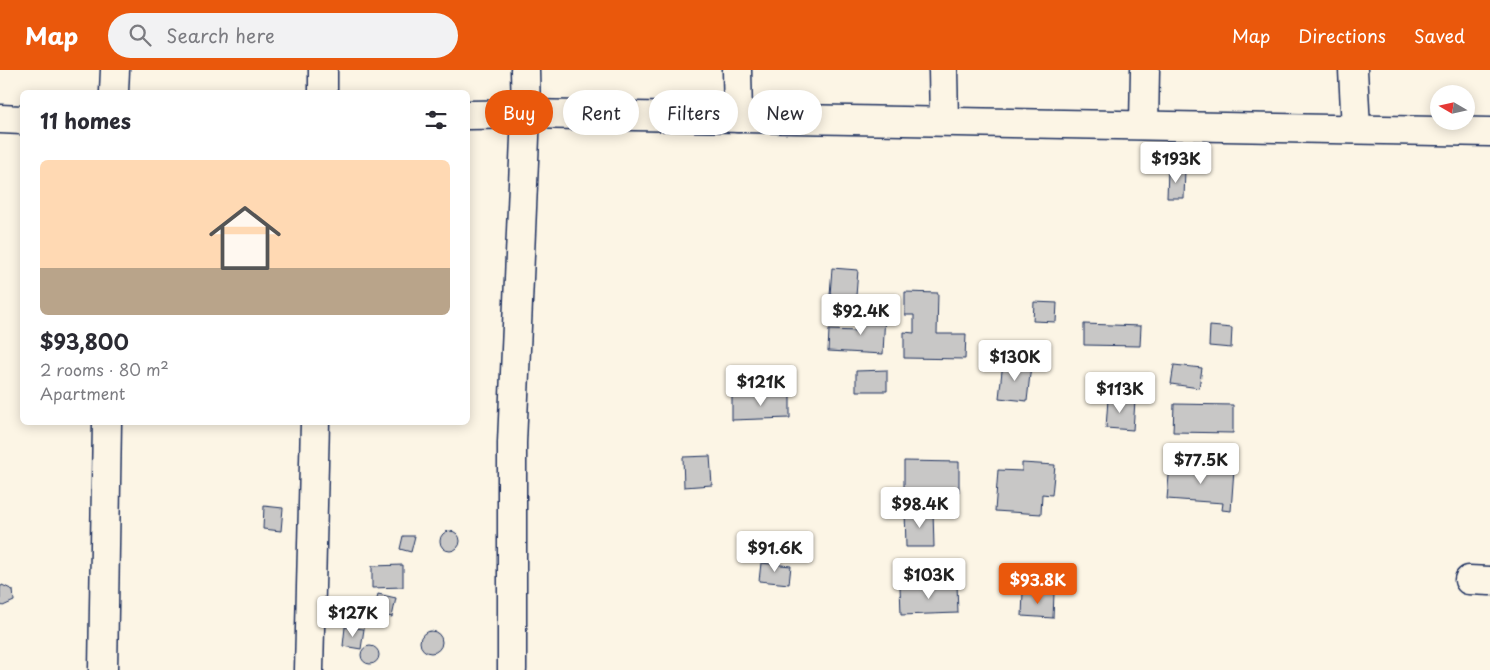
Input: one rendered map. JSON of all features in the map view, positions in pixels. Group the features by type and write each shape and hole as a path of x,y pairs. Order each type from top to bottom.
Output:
{"street":[{"path":"114,90 115,70"},
{"path":"323,70 323,90"},
{"path":"525,70 525,90"},
{"path":"738,70 738,90"},
{"path":"943,70 944,121"},
{"path":"1144,125 1145,70"},
{"path":"1353,70 1356,129"},
{"path":"470,115 485,115"},
{"path":"553,115 649,116"},
{"path":"738,118 1490,132"},
{"path":"0,119 20,120"},
{"path":"512,670 512,443 525,135"},
{"path":"103,670 107,425"},
{"path":"309,670 315,425"}],"building":[{"path":"1168,169 1185,170 1184,198 1167,198"},
{"path":"832,268 858,270 856,296 830,295"},
{"path":"905,292 938,293 937,334 966,334 965,359 904,358 904,332 914,333 914,315 905,315"},
{"path":"1034,302 1057,303 1056,322 1033,321"},
{"path":"859,311 885,313 883,354 828,351 829,330 858,331"},
{"path":"1084,324 1141,326 1140,346 1084,345"},
{"path":"1210,326 1232,328 1231,348 1209,346"},
{"path":"1003,362 1031,365 1027,401 999,398"},
{"path":"1174,365 1202,368 1199,388 1171,384"},
{"path":"887,370 887,391 856,391 856,371"},
{"path":"790,395 790,418 732,420 732,396"},
{"path":"1108,399 1135,401 1133,430 1106,428"},
{"path":"1174,404 1233,405 1233,433 1173,432"},
{"path":"710,456 712,485 684,487 683,457"},
{"path":"904,461 959,462 959,492 904,491"},
{"path":"1022,463 1055,465 1052,495 1042,494 1041,514 995,511 998,470 1022,471"},
{"path":"1170,464 1234,469 1231,511 1222,510 1223,503 1167,499"},
{"path":"264,506 283,508 281,531 263,529"},
{"path":"905,511 933,511 934,547 906,547"},
{"path":"450,531 457,534 460,541 457,548 450,551 443,548 440,541 443,534"},
{"path":"403,536 415,536 411,552 400,549"},
{"path":"761,563 791,566 789,584 759,581"},
{"path":"403,565 403,587 372,588 372,566"},
{"path":"1000,573 1026,574 1025,588 999,587"},
{"path":"957,584 958,613 901,615 900,586"},
{"path":"2,585 13,590 14,601 3,606 0,604 0,588"},
{"path":"1023,592 1054,593 1053,618 1022,616"},
{"path":"378,594 396,598 392,617 373,613"},
{"path":"345,627 364,629 361,649 343,646"},
{"path":"431,631 439,634 442,642 439,650 431,653 423,650 420,642 423,634"},
{"path":"366,646 374,646 379,651 377,662 366,664 361,659 361,651"}]}
